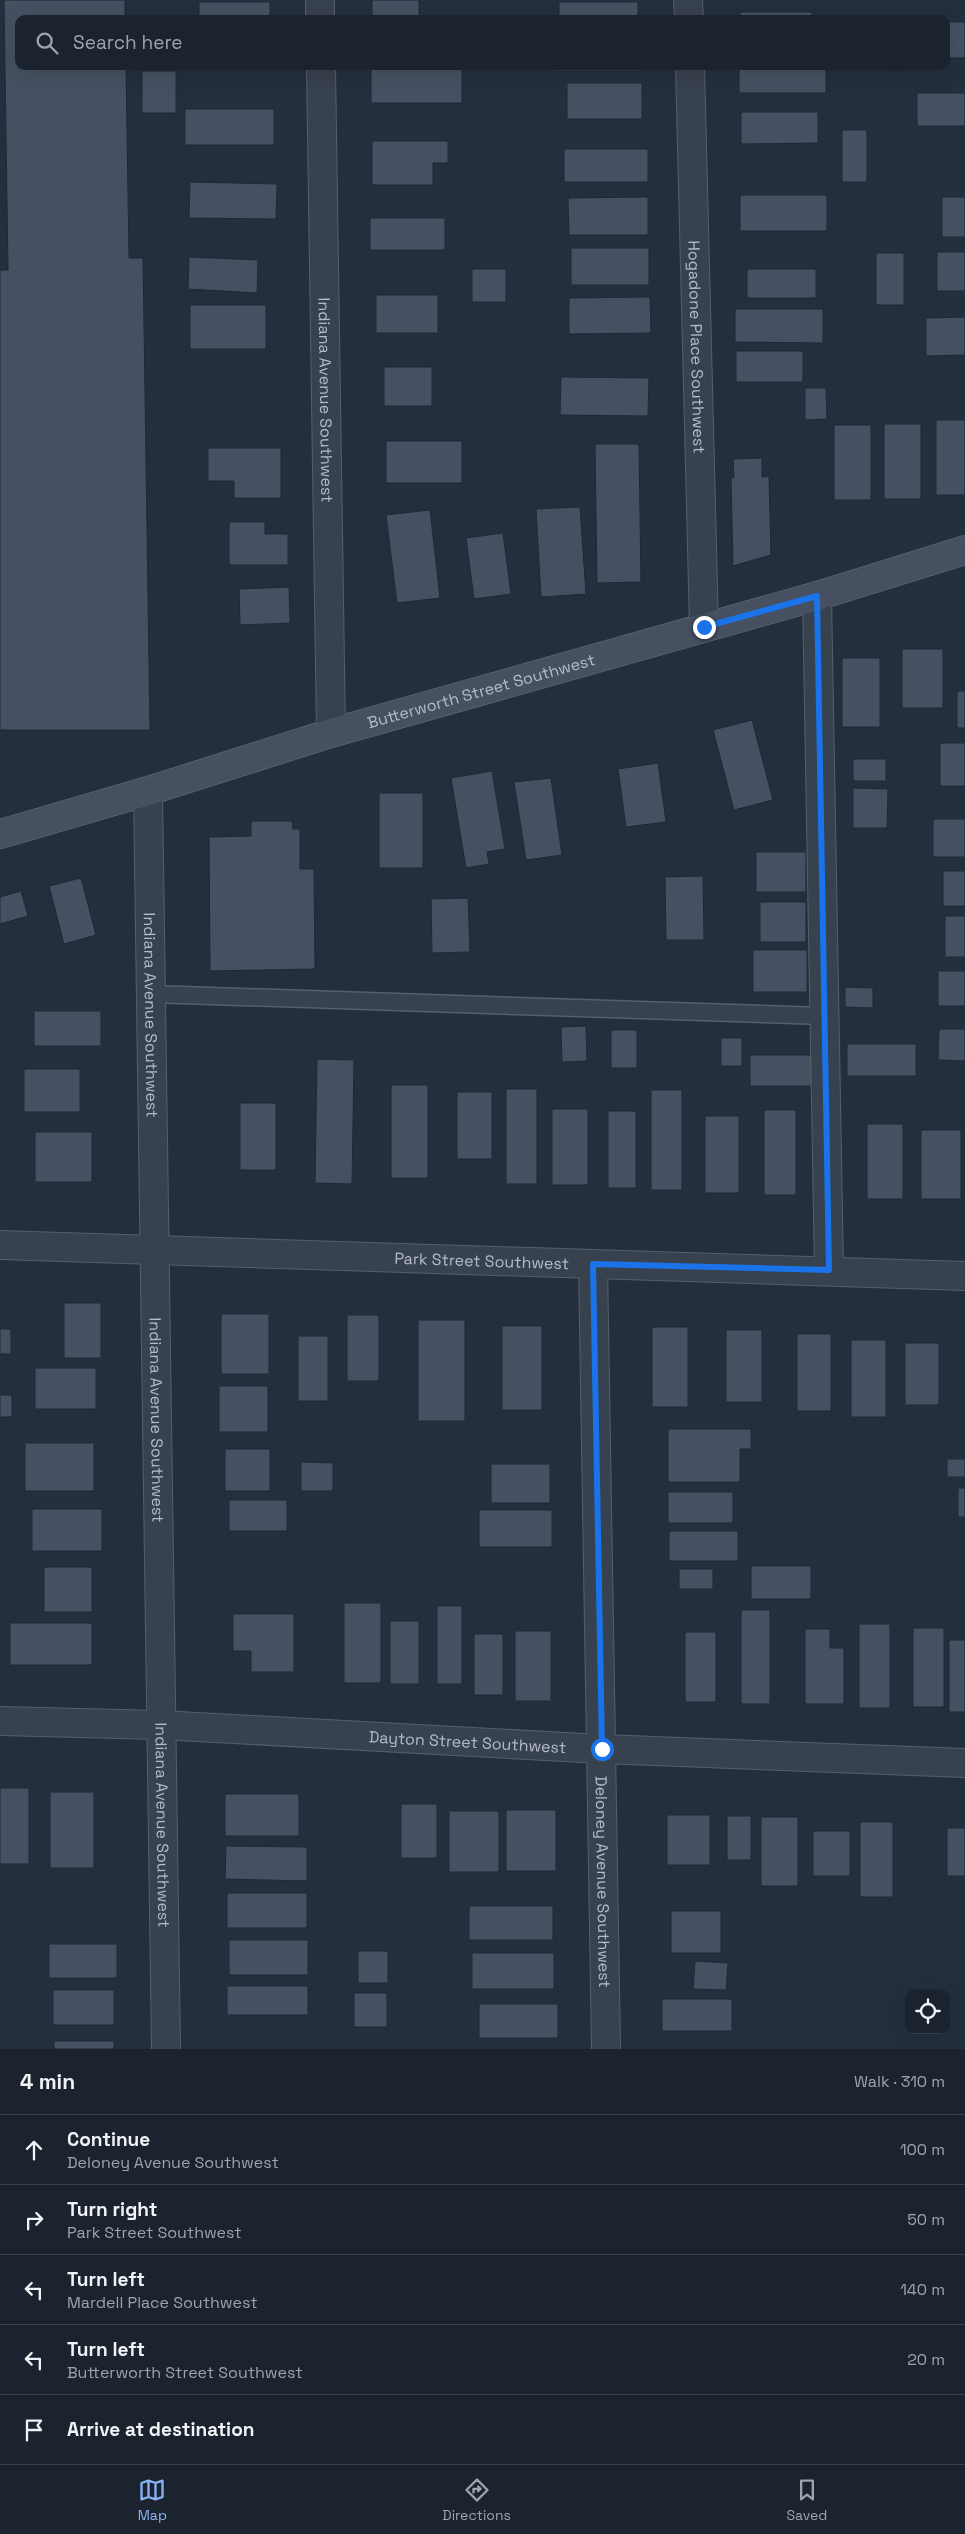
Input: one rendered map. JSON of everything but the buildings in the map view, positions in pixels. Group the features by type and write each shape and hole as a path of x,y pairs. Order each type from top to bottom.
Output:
{"street":[{"path":"320,0 320,15"},
{"path":"688,0 689,15"},
{"name":"Indiana Avenue Southwest","path":"321,70 331,733"},
{"name":"Hogadone Place Southwest","path":"690,70 704,627"},
{"name":"Butterworth Street Southwest","path":"0,834 148,791 331,733 817,596 965,550"},
{"path":"817,596 829,1270"},
{"name":"Indiana Avenue Southwest","path":"148,791 166,2049"},
{"name":"Park Street Southwest","path":"0,1245 155,1252 829,1270 965,1276"},
{"name":"Deloney Avenue Southwest","path":"593,1264 606,2049"},
{"name":"Dayton Street Southwest","path":"0,1721 160,1725 602,1749 965,1763"}],"lane":[{"path":"151,994 824,1016"}],"route":[{"path":"602,1749 593,1264 829,1270 817,596 704,627"}]}
